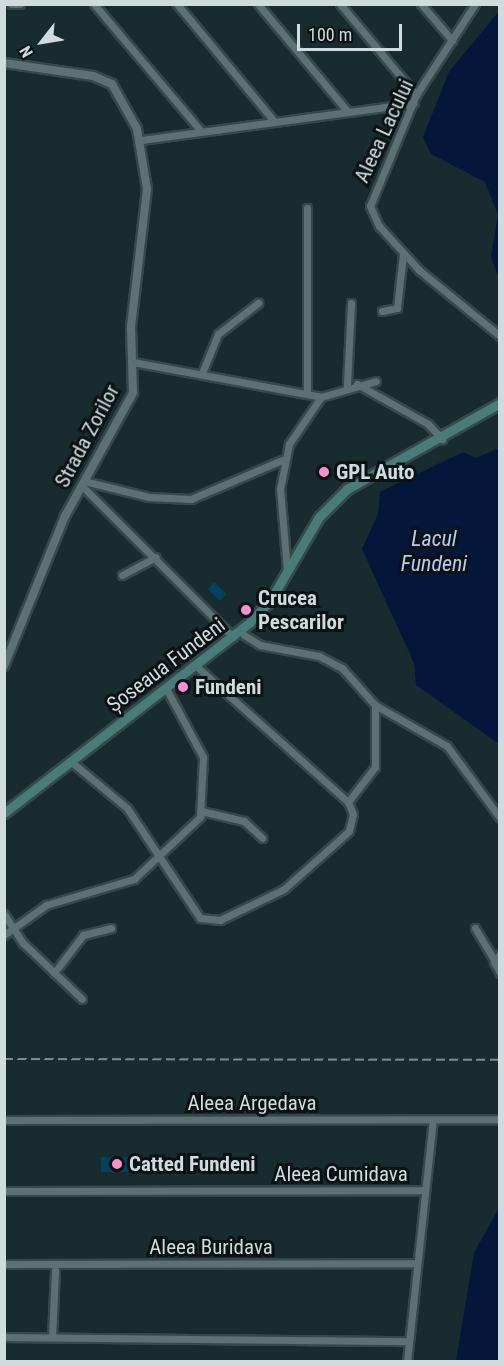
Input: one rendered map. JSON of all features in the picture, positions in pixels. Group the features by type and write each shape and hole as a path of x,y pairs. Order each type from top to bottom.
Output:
{"main road":[{"name":"Șoseaua Fundeni","path":"4,819 244,635 273,604 318,526 338,503 368,479 500,403"},
{"name":"Șoseaua Fundeni","path":"4,813 233,637 265,607 314,524 342,493 441,437 500,410"}],"street":[{"path":"11,4 20,4"},
{"path":"94,4 200,130"},
{"path":"177,4 273,120"},
{"path":"258,4 347,111"},
{"path":"340,4 416,95"},
{"path":"421,4 452,40"},
{"name":"Aleea Lacului","path":"475,4 416,95 370,206 404,254 500,336"},
{"name":"Strada Zorilor","path":"4,63 108,81 124,101 141,140 147,189 130,400 83,483 4,666"},
{"path":"141,140 273,120 413,103"},
{"path":"307,208 307,392"},
{"path":"382,311 397,308 404,254"},
{"path":"202,373 218,334 246,307 258,303"},
{"path":"347,385 351,303"},
{"path":"133,362 307,392 321,397"},
{"path":"287,570 282,460 301,418 321,397 347,385 376,381"},
{"path":"356,383 441,437"},
{"path":"83,483 149,497 191,499 282,460"},
{"path":"83,483 233,637"},
{"path":"122,575 156,557"},
{"path":"244,635 269,648 328,660 375,705 447,746 500,818"},
{"path":"74,764 122,802 162,856 200,918 220,920 272,898 349,831 354,817 348,802 199,669"},
{"path":"4,935 46,904 128,882 162,856 201,811 203,758 168,692"},
{"path":"348,802 375,767 375,705"},
{"path":"201,811 244,821 262,838"},
{"path":"4,914 12,928 82,999"},
{"path":"54,973 83,935 111,928"},
{"path":"475,928 500,973"},
{"path":"494,960 500,954"},
{"name":"Aleea Argedava","path":"4,1120 500,1119"},
{"path":"408,1362 433,1120"},
{"name":"Aleea Cumidava","path":"4,1191 425,1190"},
{"name":"Aleea Buridava","path":"4,1264 417,1263"},
{"path":"52,1337 55,1270"},
{"path":"4,1337 410,1341"}],"water":[{"path":"499,11 499,278 491,257 498,215 485,182 431,154 423,137 449,72"},
{"name":"Lacul Fundeni","path":"499,448 499,744 416,685 414,663 362,549 378,514 380,492 463,452 476,458"},
{"path":"499,1208 499,1361 456,1361 474,1253"}],"building":[{"path":"214,582 226,594 220,601 208,589"},
{"name":"Catted Fundeni","path":"101,1157 134,1157 134,1172 101,1172"}],"railway":[{"path":"4,1059 500,1060"}],"place":[{"name":"GPL Auto","path":"324,472"},
{"name":"Crucea Pescarilor","path":"246,610"},
{"name":"Fundeni","path":"183,687"},
{"name":"Catted Fundeni","path":"117,1164"}]}
